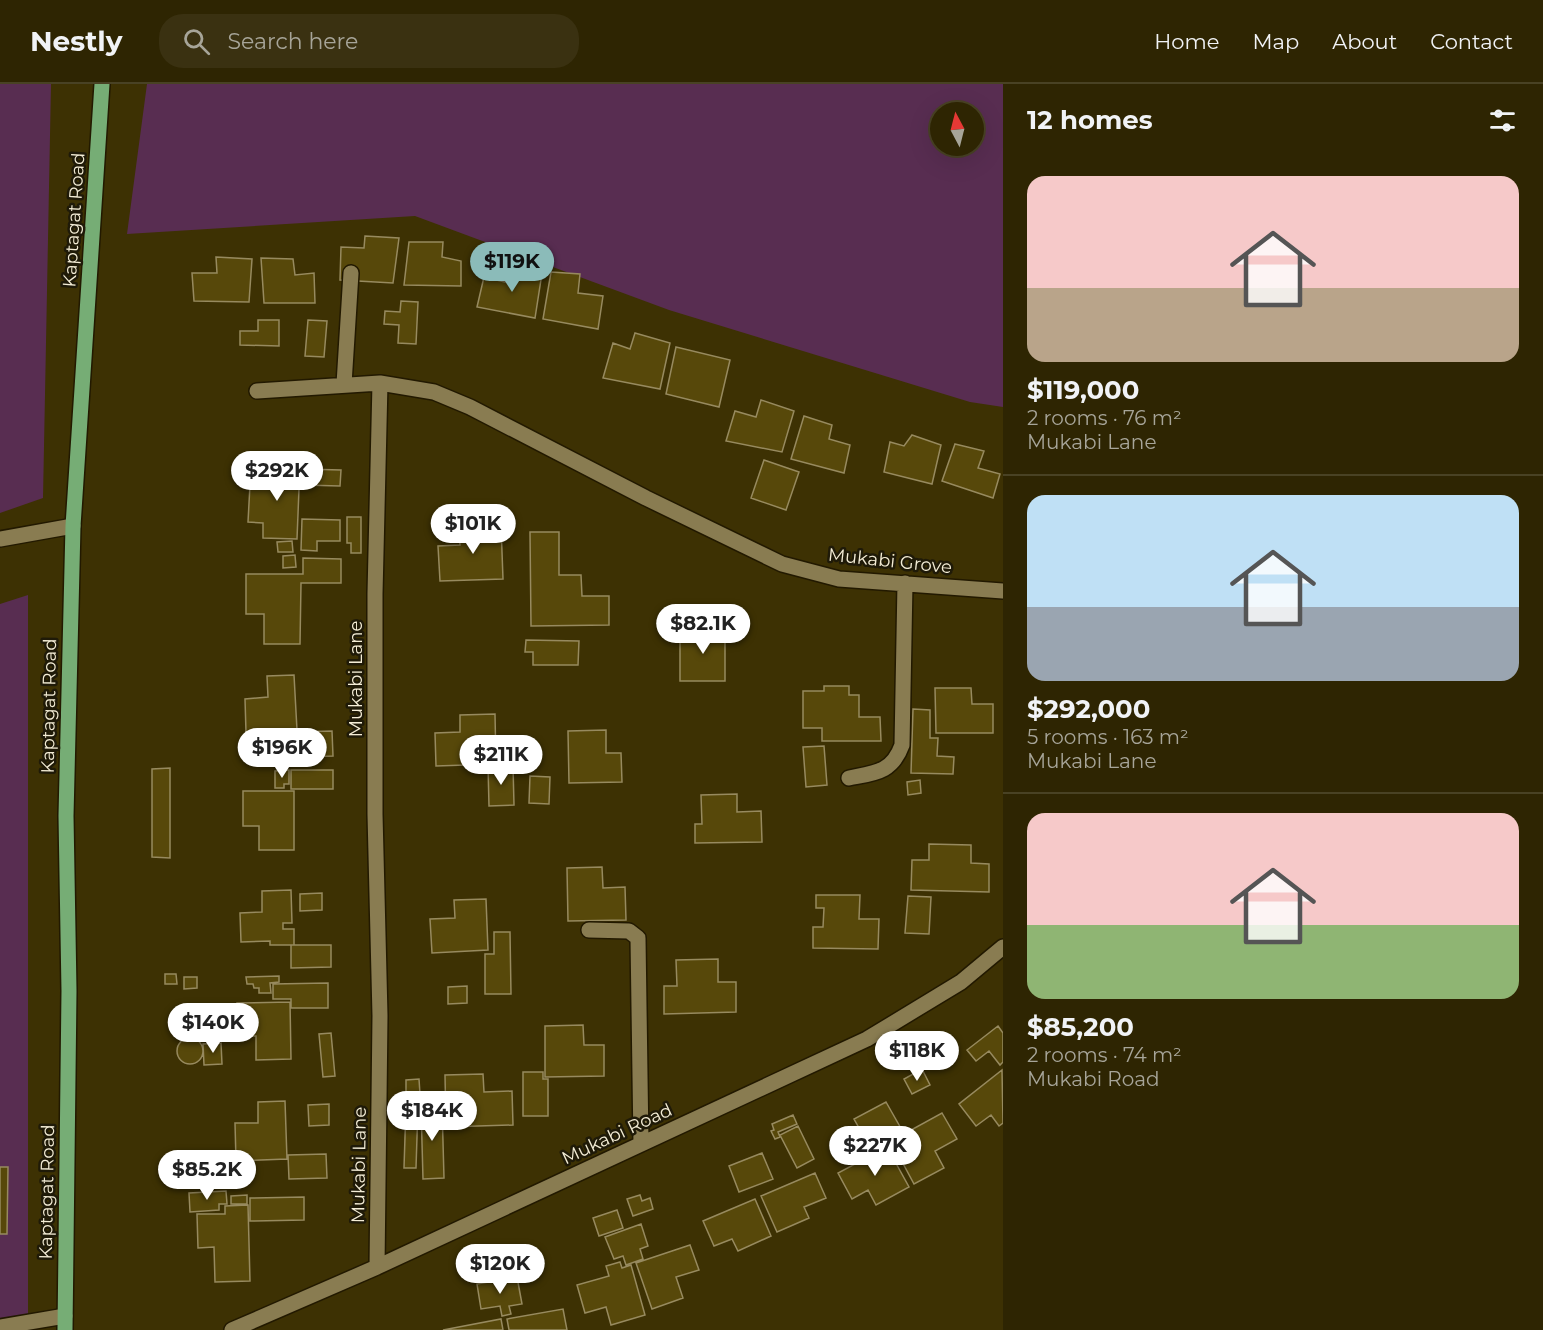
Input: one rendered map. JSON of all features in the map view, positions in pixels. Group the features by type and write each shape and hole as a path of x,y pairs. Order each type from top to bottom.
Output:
{"main road":[{"name":"Kaptagat Road","path":"65,1323 69,991 66,816 73,526 102,84"}],"street":[{"path":"344,384 351,273"},
{"path":"257,391 380,383"},
{"name":"Mukabi Grove","path":"380,383 413,387 453,399 646,498 782,564 839,579 1003,591"},
{"name":"Mukabi Lane","path":"377,1267 380,1016 375,814 375,629 380,383"},
{"path":"0,538 73,526"},
{"path":"849,778 880,771 897,760 902,745 905,583"},
{"path":"589,930 629,931 638,938 641,1144"},
{"name":"Mukabi Road","path":"232,1330 377,1267 867,1039 961,982 1003,947"},
{"path":"0,1326 65,1323"}],"shaded area":[{"path":"0,84 51,84 43,498 0,513"},
{"path":"147,84 1003,84 1003,407 970,402 669,310 415,216 127,234"},
{"path":"28,595 28,1330 0,1330 0,604"}],"building":[{"path":"365,236 399,238 393,283 340,280 341,247 364,248"},
{"path":"409,242 443,242 442,257 461,261 461,286 404,285"},
{"path":"216,257 252,259 249,302 194,301 192,273 217,273"},
{"path":"261,258 293,259 295,275 314,273 315,303 264,303"},
{"path":"508,266 542,273 535,318 477,307 484,277 505,282"},
{"path":"551,272 580,274 578,293 603,296 598,329 543,319"},
{"path":"401,301 418,302 416,344 398,343 399,325 384,324 385,311 400,312"},
{"path":"258,320 279,320 279,346 240,345 240,331 258,331"},
{"path":"308,320 327,321 324,357 305,356"},
{"path":"635,333 670,343 660,389 603,378 613,343 630,349"},
{"path":"676,347 730,360 719,407 666,394"},
{"path":"761,400 794,411 782,452 726,441 735,411 756,417"},
{"path":"804,416 832,425 829,439 850,445 844,473 791,459"},
{"path":"912,435 941,445 932,484 884,472 890,442 904,446"},
{"path":"955,444 984,451 978,468 1000,474 993,498 942,481"},
{"path":"764,460 799,472 786,510 751,498"},
{"path":"268,462 300,464 297,539 263,538 263,523 248,522 250,485 268,486"},
{"path":"303,469 341,470 340,486 303,485"},
{"path":"347,517 361,517 361,553 351,553 351,543 347,543"},
{"path":"302,519 340,520 340,541 317,541 317,551 301,550"},
{"path":"501,525 503,579 440,581 438,546 460,545 459,527"},
{"path":"530,532 559,532 559,575 581,575 582,596 609,596 609,625 531,626"},
{"path":"292,541 293,552 278,552 277,542"},
{"path":"295,555 296,567 283,568 283,556"},
{"path":"303,558 341,559 341,583 301,583 300,644 264,644 264,614 246,614 246,574 303,574"},
{"path":"725,628 725,681 680,681 680,629"},
{"path":"526,640 579,641 578,665 533,665 533,652 525,652"},
{"path":"294,675 297,730 246,732 245,699 268,697 267,676"},
{"path":"824,686 849,686 849,695 859,695 859,717 880,717 881,741 822,741 822,728 803,728 803,691 824,691"},
{"path":"935,688 971,688 972,704 993,704 993,733 936,733"},
{"path":"913,709 930,710 930,738 938,738 937,756 954,757 953,774 911,773"},
{"path":"495,714 496,764 436,766 435,733 460,732 460,715"},
{"path":"606,730 606,753 621,753 622,782 569,783 568,731"},
{"path":"332,731 333,756 296,757 296,732"},
{"path":"824,746 827,785 806,787 803,747"},
{"path":"488,766 513,766 514,805 489,806"},
{"path":"170,768 170,858 152,857 152,769"},
{"path":"289,770 289,784 284,784 284,788 275,788 275,771"},
{"path":"291,770 333,770 333,789 291,789"},
{"path":"530,776 550,777 549,804 529,803"},
{"path":"920,780 921,793 908,795 907,782"},
{"path":"243,791 294,791 294,850 259,850 259,826 243,826"},
{"path":"737,794 737,812 761,811 762,842 695,843 695,824 702,824 701,795"},
{"path":"929,844 971,845 971,863 989,864 989,892 911,890 912,860 929,860"},
{"path":"602,867 603,888 625,887 626,920 568,921 567,868"},
{"path":"291,890 292,923 283,923 283,929 294,929 294,945 270,945 270,941 241,942 240,913 262,912 262,891"},
{"path":"322,893 322,910 300,911 300,894"},
{"path":"816,895 860,895 859,919 879,919 878,949 813,948 813,927 823,927 824,908 816,908"},
{"path":"908,896 931,897 929,934 905,933"},
{"path":"486,899 488,950 432,953 430,919 455,918 454,900"},
{"path":"494,932 510,932 511,994 485,994 485,954 494,954"},
{"path":"291,945 331,945 331,967 291,968"},
{"path":"718,959 718,982 736,982 736,1012 664,1014 664,986 677,986 676,960"},
{"path":"165,974 176,974 177,984 165,984"},
{"path":"279,976 279,982 270,983 271,993 259,993 259,988 254,988 253,984 247,984 246,977"},
{"path":"184,977 197,977 197,988 184,989"},
{"path":"328,983 328,1008 291,1008 291,999 273,999 273,984"},
{"path":"467,986 467,1003 448,1004 448,987"},
{"path":"290,1002 291,1059 256,1060 256,1036 238,1036 237,1003"},
{"path":"583,1025 584,1045 604,1045 604,1076 545,1077 545,1026"},
{"path":"998,1026 1003,1033 1003,1062 1000,1065 989,1051 976,1061 967,1050"},
{"path":"331,1033 335,1076 323,1077 319,1034"},
{"path":"190,1038 199,1042 203,1051 199,1060 190,1064 181,1060 177,1051 181,1042"},
{"path":"221,1043 222,1064 204,1065 203,1044"},
{"path":"922,1069 930,1085 912,1094 904,1079"},
{"path":"1002,1070 1003,1123 999,1126 991,1115 976,1126 959,1104"},
{"path":"523,1072 543,1072 543,1079 548,1079 548,1116 523,1116"},
{"path":"483,1074 484,1092 512,1091 513,1125 446,1127 445,1075"},
{"path":"419,1079 420,1094 406,1094 406,1080"},
{"path":"285,1101 287,1159 236,1161 235,1123 258,1123 258,1102"},
{"path":"886,1102 903,1132 871,1149 854,1119"},
{"path":"329,1104 329,1125 309,1126 308,1105"},
{"path":"406,1106 418,1106 416,1168 404,1168"},
{"path":"421,1106 442,1106 444,1178 423,1179"},
{"path":"942,1113 957,1139 935,1151 944,1168 914,1184 891,1141"},
{"path":"793,1115 797,1124 778,1132 780,1137 775,1139 771,1131 774,1130 772,1124"},
{"path":"798,1126 814,1159 797,1168 780,1135"},
{"path":"887,1147 909,1187 876,1205 868,1190 852,1199 838,1173"},
{"path":"762,1153 773,1179 739,1192 729,1166"},
{"path":"326,1154 327,1178 289,1179 288,1155"},
{"path":"0,1167 8,1167 7,1234 0,1234"},
{"path":"815,1173 826,1198 804,1207 809,1218 777,1232 761,1196"},
{"path":"226,1191 227,1204 219,1204 219,1210 190,1212 189,1193"},
{"path":"247,1195 247,1204 231,1204 231,1196"},
{"path":"640,1195 642,1201 650,1198 653,1209 633,1216 627,1199"},
{"path":"304,1197 304,1220 250,1221 250,1198"},
{"path":"755,1199 771,1236 738,1251 732,1239 714,1246 703,1221"},
{"path":"248,1205 250,1281 215,1282 214,1247 198,1248 197,1214 225,1214 225,1206"},
{"path":"617,1210 623,1228 599,1236 593,1218"},
{"path":"641,1224 648,1246 640,1249 643,1259 626,1265 623,1256 614,1259 605,1237"},
{"path":"690,1245 699,1270 676,1277 683,1298 652,1309 636,1263"},
{"path":"620,1262 622,1268 631,1265 645,1315 611,1325 606,1307 585,1313 577,1285 609,1276 606,1266"},
{"path":"517,1277 522,1304 509,1306 511,1314 502,1316 500,1306 481,1309 477,1284"},
{"path":"563,1309 567,1330 509,1330 507,1319"},
{"path":"501,1319 503,1330 443,1330"}]}
